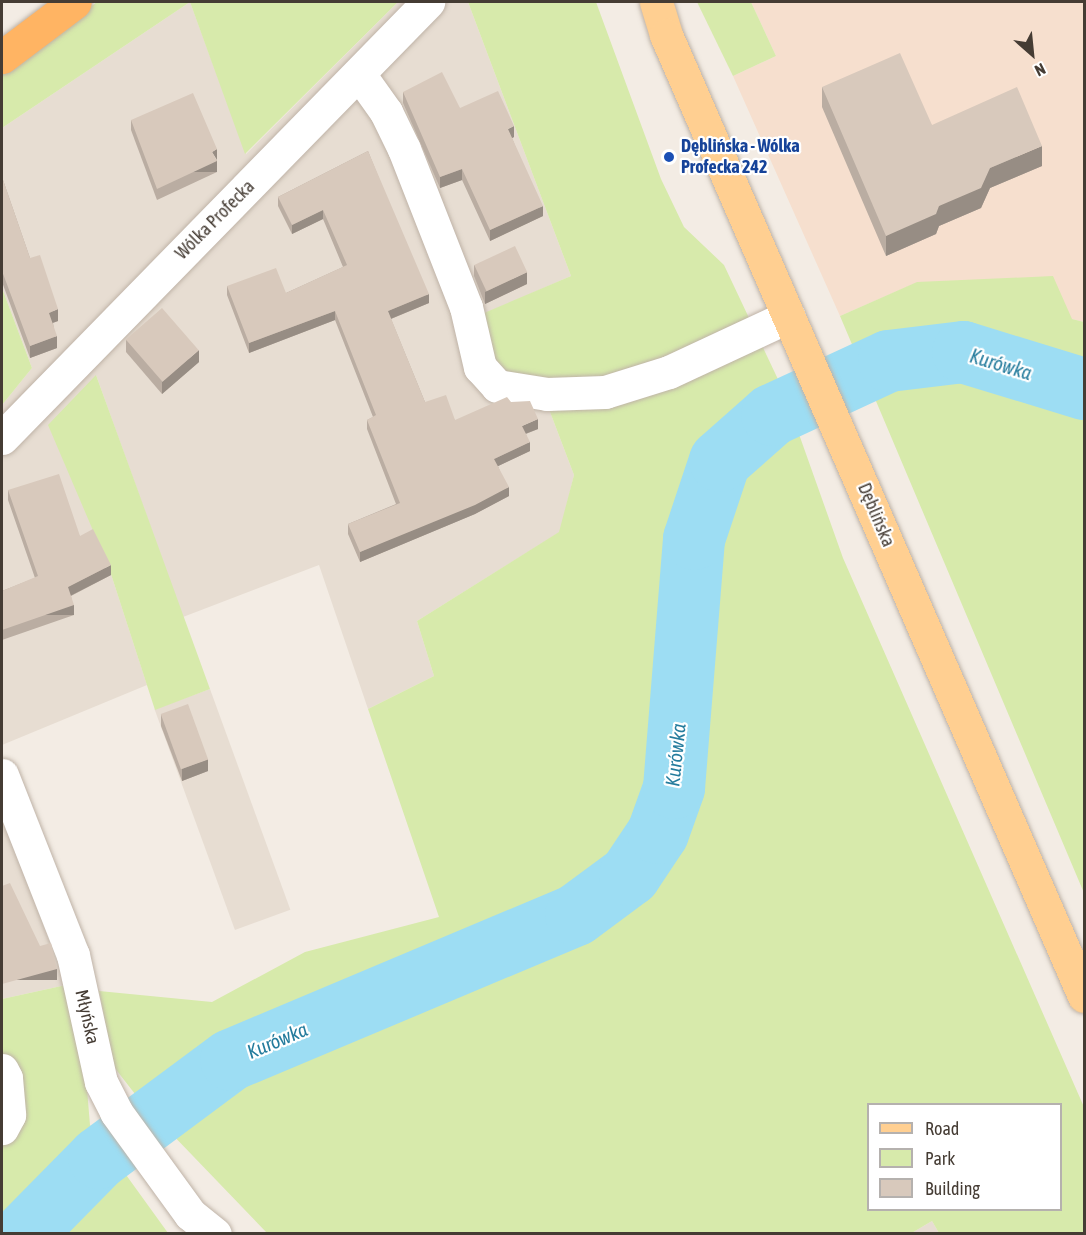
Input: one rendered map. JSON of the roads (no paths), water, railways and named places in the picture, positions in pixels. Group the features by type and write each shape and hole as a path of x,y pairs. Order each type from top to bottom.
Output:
{"highway":[{"path":"2,29 39,2"},
{"path":"2,57 75,2"}],"main road":[{"name":"Dęblińska","path":"643,2 666,34"},
{"name":"Dęblińska","path":"656,2 666,34 1084,996"}],"street":[{"name":"Wólka Profecka","path":"2,438 428,2"},
{"path":"359,74 376,95 404,149 466,307 480,367 497,386 547,394 605,392 669,372 793,324"},
{"name":"Młyńska","path":"2,775 73,955 101,1082 116,1112 190,1214 215,1233"},
{"path":"2,1070 6,1078 9,1115 2,1128"}],"waterway":[{"name":"Kurówka","path":"24,1234 99,1158 231,1060 576,915 630,875 658,833 674,788 694,539 720,461 772,415 889,361 963,352 1084,389"}],"place":[{"name":"Dęblińska - Wólka Profecka 242","path":"669,157"}]}
